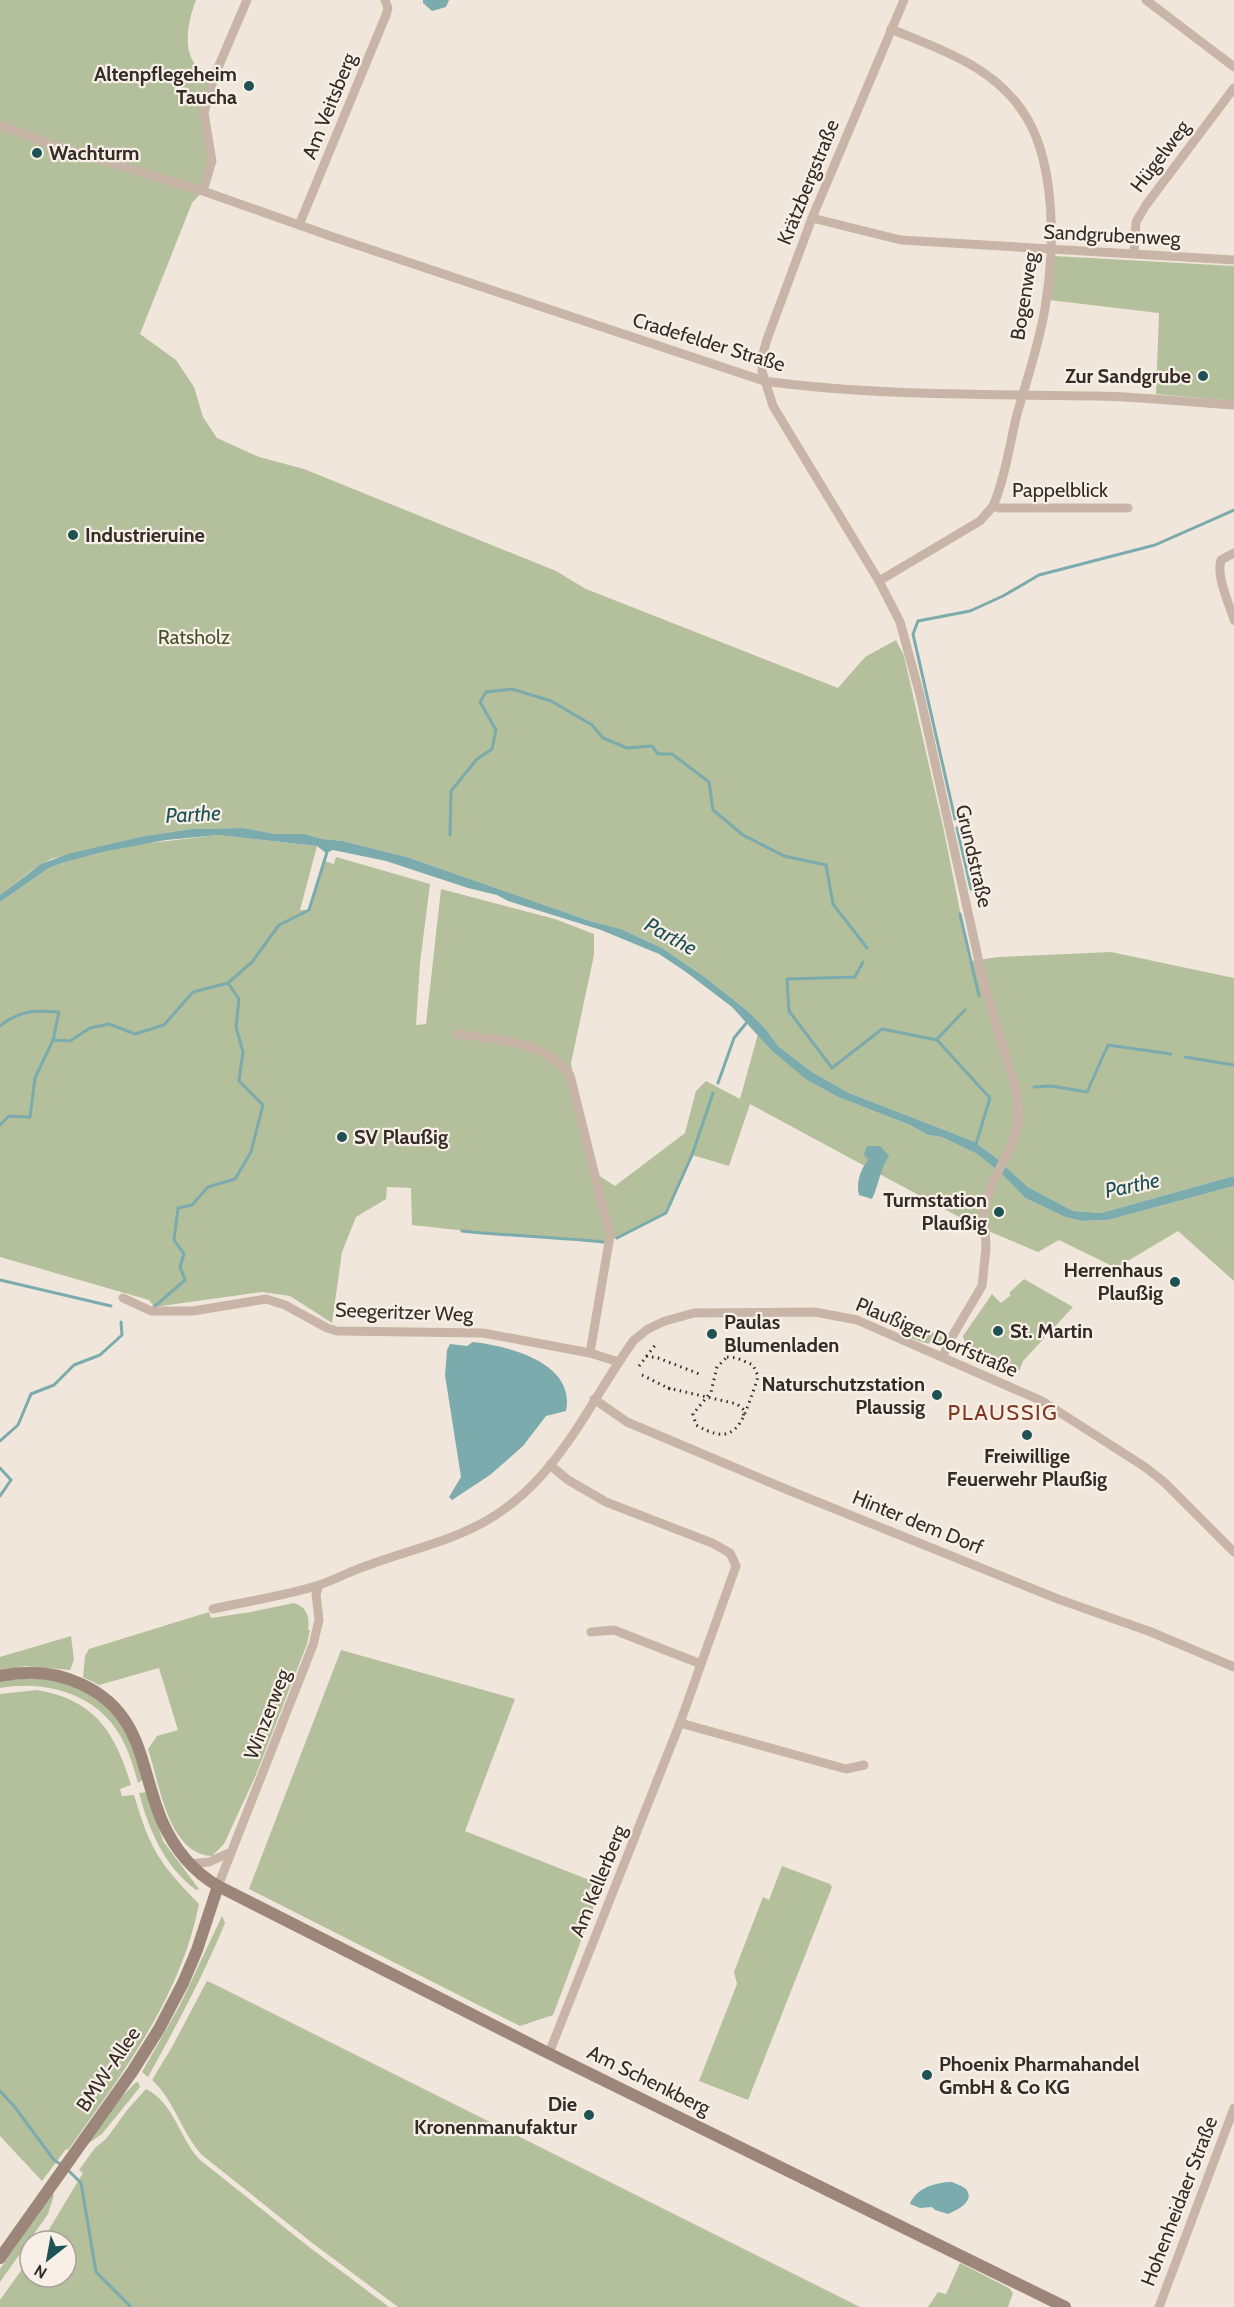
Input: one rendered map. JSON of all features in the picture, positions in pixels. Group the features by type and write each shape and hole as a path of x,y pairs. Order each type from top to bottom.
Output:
{"main road":[{"name":"Am Schenkberg","path":"0,1676 28,1671 62,1676 86,1686 110,1704 120,1714 136,1740 162,1820 170,1837 189,1864 218,1886 549,2053 1065,2307"},
{"name":"BMW-Allee","path":"0,2258 132,2072 159,2029 192,1961 218,1886"}],"street":[{"path":"203,190 212,161 204,113 213,77 247,0"},
{"name":"Am Veitsberg","path":"299,225 386,15 388,8 385,0"},
{"name":"Krätzbergstraße","path":"764,381 762,359 766,342 812,218 904,0"},
{"path":"1146,0 1234,67"},
{"name":"Bogenweg","path":"891,29 963,60 985,72 1004,88 1034,128 1048,176 1051,249 1045,308 993,506"},
{"name":"Hügelweg","path":"1134,254 1136,222 1146,205 1234,88"},
{"path":"0,125 50,144 203,190 299,225"},
{"name":"Sandgrubenweg","path":"812,218 901,240 1234,260"},
{"name":"Cradefelder Straße","path":"299,225 764,381 804,387 905,394 1100,396 1234,405"},
{"name":"Grundstraße","path":"764,381 773,406 879,582 900,622 920,695 983,980 1017,1093 1018,1123 984,1206 986,1248 982,1286 950,1340 944,1356"},
{"path":"879,582 980,521 993,506"},
{"name":"Pappelblick","path":"993,506 999,508 1128,508"},
{"path":"1234,553 1221,560 1220,565 1222,583 1234,620"},
{"path":"457,1034 529,1046 561,1063 570,1075 610,1236 590,1353"},
{"name":"Seegeritzer Weg","path":"123,1298 152,1311 193,1311 266,1299 285,1305 337,1331 483,1334 590,1353 619,1362"},
{"name":"Plaußiger Dorfstraße","path":"213,1609 319,1585 365,1566 472,1530 493,1518 530,1488 568,1443 634,1340 648,1329 665,1321 694,1313 815,1312 838,1315 857,1320 944,1356 1042,1401 1145,1467 1164,1482 1234,1552"},
{"name":"Hinter dem Dorf","path":"594,1400 627,1422 788,1490 1038,1591 1151,1632 1234,1667"},
{"name":"Am Kellerberg","path":"549,2053 680,1723 736,1566 730,1553 712,1543 606,1502 568,1480 550,1465"},
{"name":"Winzerweg","path":"218,1886 313,1645 319,1620 316,1594 319,1585"},
{"path":"591,1632 614,1630 701,1664"},
{"path":"680,1723 846,1769 864,1765"},
{"path":"189,1864 209,1862 231,1852"},
{"name":"Hohenheidaer Straße","path":"1159,2307 1234,2108"}],"green space":[{"name":"Ratsholz","path":"0,0 196,0 189,25 188,43 192,59 197,66 214,77 204,113 212,161 203,191 192,203 140,334 176,360 194,387 203,417 217,438 259,457 304,469 556,571 586,589 838,688 865,657 896,640 904,656 944,831 970,961 999,957 1111,952 1234,978 1234,1176 1101,1213 1073,1211 1028,1187 994,1156 973,1141 849,1093 812,1072 778,1046 749,1012 706,978 662,948 621,929 590,921 407,857 343,841 322,839 305,834 276,834 243,828 192,829 144,836 51,859 32,870 0,895"},
{"path":"1054,256 1234,266 1234,401 1156,394 1159,313 1049,300"},
{"path":"218,835 317,846 300,910 309,910 324,861 334,864 336,857 430,884 420,963 416,1025 426,1024 441,889 555,919 594,934 594,955 571,1063 598,1175 615,1186 685,1133 696,1091 706,1081 740,1099 758,1034 772,1051 809,1081 838,1097 910,1125 928,1135 942,1137 977,1154 1003,1175 1025,1198 1065,1217 1081,1221 1108,1220 1234,1186 1234,1281 1178,1231 1116,1268 1059,1240 1038,1252 974,1225 750,1104 729,1166 692,1155 666,1213 617,1238 603,1242 521,1237 412,1225 411,1188 387,1187 386,1199 356,1217 342,1252 332,1323 290,1296 262,1292 154,1307 149,1300 0,1257 0,902 49,868 62,863 142,844"},
{"path":"1024,1279 1073,1307 1023,1361 1019,1371 966,1346 963,1336 992,1294 1001,1303"},
{"path":"919,1325 944,1338 932,1343 910,1338"},
{"path":"294,1603 305,1610 308,1617 308,1630 310,1630 307,1644 255,1777 224,1844 212,1856 197,1852 185,1843 175,1830 161,1797 148,1749 157,1736 178,1730 159,1668 99,1685 83,1677 85,1656 89,1649 209,1612 211,1618"},
{"path":"71,1636 74,1660 70,1670 26,1666 0,1670 0,1657"},
{"path":"341,1650 515,1699 465,1831 602,1885 553,2015 520,2026 249,1889"},
{"path":"45,1678 83,1691 114,1716 129,1739 143,1779 138,1783 119,1733 93,1706 76,1696 59,1690 20,1686 0,1688 0,1680"},
{"path":"37,1690 57,1695 88,1710 110,1734 131,1785 120,1789 122,1796 134,1795 145,1830 158,1855 199,1904 179,1971 147,2033 68,2150 66,2149 42,2181 0,2136 0,1694"},
{"path":"147,1792 163,1841 199,1889 196,1890 175,1870 159,1846 139,1793"},
{"path":"782,1866 830,1884 832,1887 748,2100 699,2081 737,1984 734,1972 763,1897 769,1900"},
{"path":"222,1916 225,1923 208,1963 148,2077 142,2072 180,2005"},
{"path":"207,1981 860,2307 398,2307 311,2242 202,2155 189,2137 167,2097 152,2080"},
{"path":"138,2082 140,2087 102,2134 86,2145 115,2104"},
{"path":"146,2089 155,2095 170,2112 199,2159 309,2247 389,2307 0,2307 0,2300 18,2275 18,2289 78,2289 78,2229 49,2229 83,2173 79,2170"},
{"path":"52,2194 54,2195 48,2214 37,2229 28,2229"},
{"path":"18,2243 18,2256 0,2282 0,2269"},
{"path":"960,2263 1009,2288 1013,2293 1008,2307 928,2307 938,2292 946,2294"}],"water":[{"path":"423,0 449,0 446,7 432,11 423,3"},
{"path":"243,828 276,834 305,834 407,857 590,921 621,929 662,948 706,978 749,1012 778,1046 812,1072 849,1093 973,1141 994,1156 1028,1187 1073,1211 1101,1213 1234,1176 1234,1186 1108,1220 1081,1221 1065,1217 1025,1198 1003,1175 977,1154 942,1137 928,1135 910,1125 838,1097 807,1080 772,1051 732,1007 659,954 601,930 386,861 333,850 326,853 317,846 218,835 166,840 103,852 62,863 49,868 0,902 0,895 41,864 68,854 144,836 192,829"},
{"path":"867,1146 880,1146 889,1156 872,1199 859,1195 858,1190 859,1177 868,1160 864,1154"},
{"path":"473,1342 521,1353 550,1369 561,1381 566,1394 566,1411 546,1416 523,1446 490,1475 452,1500 449,1497 461,1477 445,1375 447,1350 450,1344 467,1346"},
{"path":"952,2182 965,2188 969,2198 956,2211 948,2214 932,2207 920,2208 910,2204 917,2194 927,2187"}],"waterway":[{"path":"955,819 913,634 918,621 970,611 1003,596 1039,575 1155,545 1234,510"},
{"path":"450,835 451,791 477,759 492,749 496,730 480,702 486,692 512,689 551,701 592,725 603,738 627,748 652,746 658,754 672,754 709,782 713,810 743,835 784,856 826,865 833,904 867,948"},
{"path":"957,828 971,889"},
{"path":"154,1307 185,1280 180,1267 184,1254 174,1240 178,1208 192,1205 208,1187 235,1179 251,1152 263,1105 239,1081 243,1052 236,1027 239,999 228,983 252,962 279,925 309,910 328,849"},
{"path":"960,914 979,996"},
{"path":"863,962 855,977 787,979 789,1011 832,1068 882,1029 937,1040 990,1098 975,1147"},
{"path":"0,1125 9,1116 30,1117 35,1078 53,1040 70,1041 90,1028 109,1024 135,1034 164,1025 193,992 228,983"},
{"path":"937,1039 965,1010"},
{"path":"0,1026 28,1012 59,1012 53,1040"},
{"path":"718,1083 734,1038 748,1021"},
{"path":"1034,1087 1051,1086 1087,1092 1108,1045 1171,1054"},
{"path":"1185,1057 1234,1065"},
{"path":"617,1238 666,1213 692,1155 713,1093"},
{"path":"462,1231 603,1242"},
{"path":"0,1280 111,1306"},
{"path":"0,1441 18,1425 31,1394 54,1385 74,1365 100,1355 122,1335 121,1322"},
{"path":"0,1468 11,1480 0,1496"},
{"path":"0,2091 54,2160 62,2165"},
{"path":"67,2169 81,2183 96,2272 131,2307"}],"railway":[{"path":"639,1366 656,1344"},
{"path":"646,1356 658,1358 702,1375"},
{"path":"727,1357 737,1358 753,1365 758,1376 745,1414 736,1428 730,1432 716,1434 696,1425 693,1414 711,1392 717,1367 727,1357"},
{"path":"642,1375 674,1391"},
{"path":"668,1388 737,1404 744,1410 743,1419"}],"place":[{"name":"Altenpflegeheim Taucha","path":"249,86"},
{"name":"Wachturm","path":"37,153"},
{"name":"Zur Sandgrube","path":"1203,376"},
{"name":"Industrieruine","path":"73,535"},
{"name":"SV Plaußig","path":"342,1137"},
{"name":"Turmstation Plaußig","path":"999,1212"},
{"name":"Herrenhaus Plaußig","path":"1175,1282"},
{"name":"St. Martin","path":"998,1331"},
{"name":"Paulas Blumenladen","path":"712,1334"},
{"name":"Naturschutzstation Plaussig","path":"937,1395"},
{"name":"Freiwillige Feuerwehr Plaußig","path":"1027,1435"},
{"name":"Phoenix Pharmahandel GmbH & Co KG","path":"927,2075"},
{"name":"Die Kronenmanufaktur","path":"589,2115"}],"district":[{"name":"PLAUSSIG","path":"1003,1412"}],"water label":[{"name":"Parthe","path":"193,814"},
{"name":"Parthe","path":"671,936"},
{"name":"Parthe","path":"1132,1185"}]}
